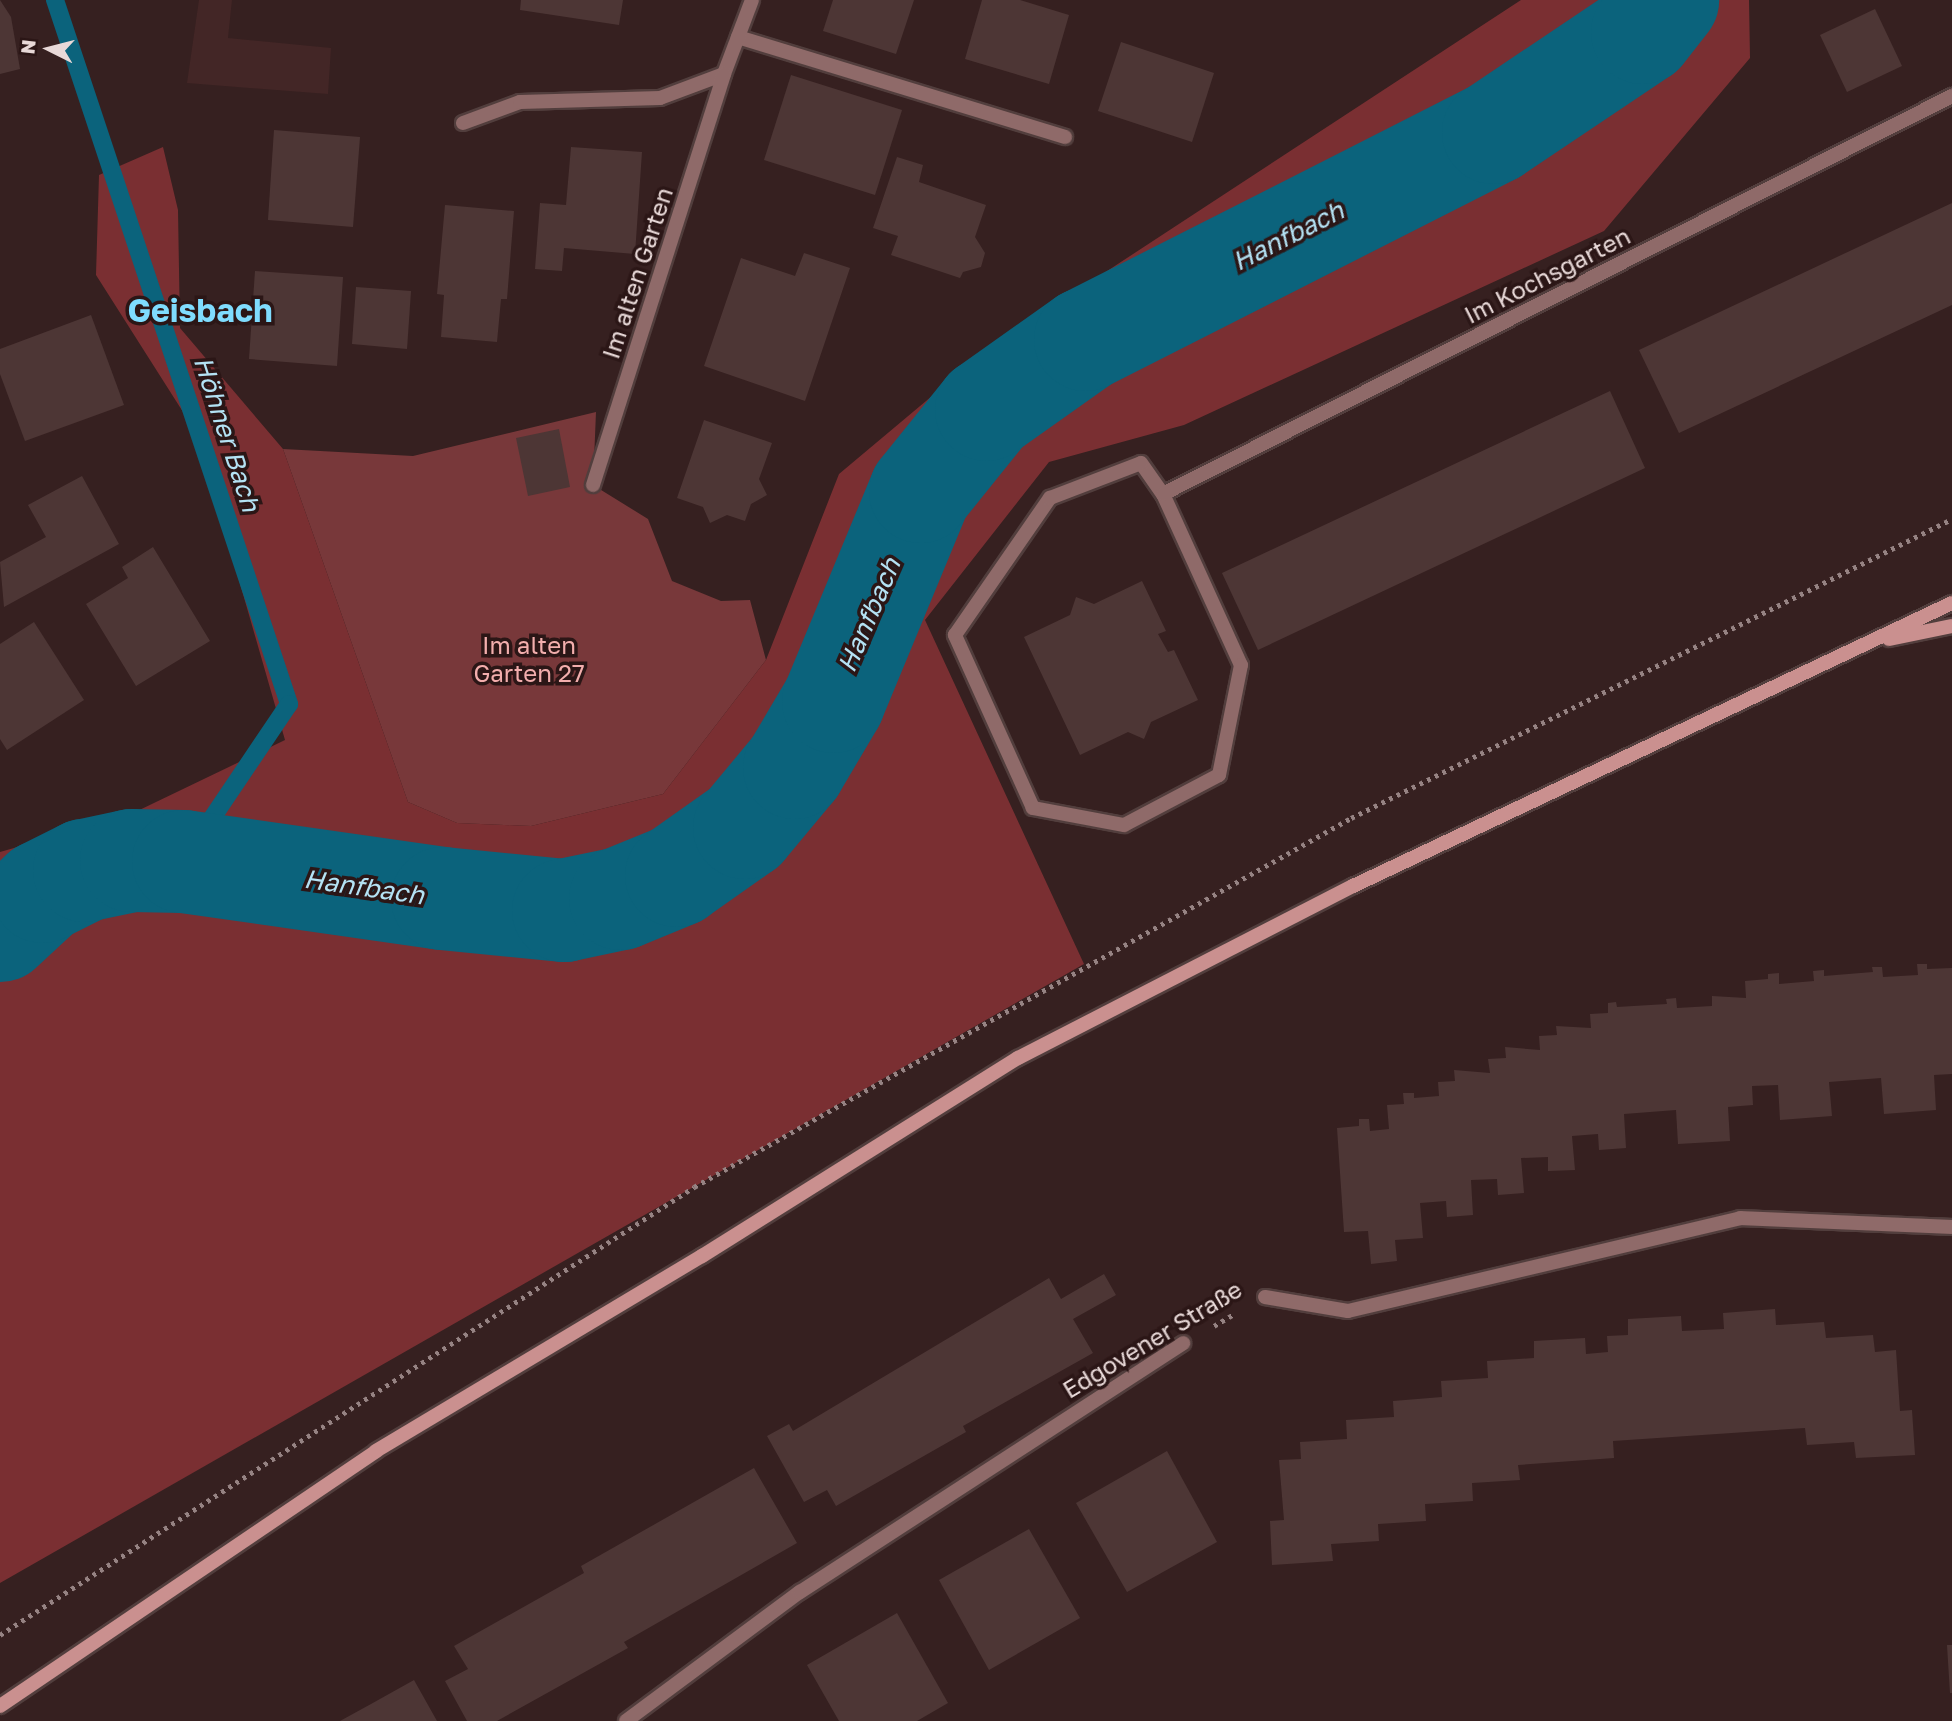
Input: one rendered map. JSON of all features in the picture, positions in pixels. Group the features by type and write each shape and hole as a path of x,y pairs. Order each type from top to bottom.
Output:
{"main road":[{"path":"0,1706 376,1451 702,1256 1018,1058 1353,886 1952,603"},
{"path":"1867,644 1952,626"}],"street":[{"name":"Im alten Garten","path":"593,485 724,74 752,0"},
{"path":"738,37 1065,137"},
{"path":"463,123 520,102 660,98 724,74"},
{"name":"Im Kochsgarten","path":"1163,494 1952,96"},
{"path":"1142,463 1163,494 1241,665 1219,775 1124,825 1033,808 955,635 1051,498 1142,463"},
{"name":"Edgovener Straße","path":"1265,1297 1348,1311 1740,1218 1952,1227"},
{"name":"Edgovener Straße","path":"626,1721 800,1592 1183,1343"}],"path":[{"name":"Edgovener Straße","path":"1183,1343 1265,1297"}],"shaded area":[{"path":"199,0 232,0 228,38 331,48 328,94 187,83"},
{"path":"1521,0 1749,0 1750,58 1604,231 1184,425 1049,462 925,620 1084,964 0,1583 0,852 129,815 285,740 197,434 96,275 99,175 163,147 178,210 180,328 283,449 408,802 457,823 531,826 663,794 766,660 839,474 988,349"}],"green space":[{"name":"Im alten Garten 27","path":"596,412 593,485 648,519 672,581 721,601 750,600 766,660 663,794 531,826 457,823 408,802 283,449 413,456"}],"building":[{"path":"0,0 11,17 20,69 0,74"},
{"path":"521,0 623,0 619,25 520,10"},
{"path":"833,0 914,0 896,54 823,31"},
{"path":"982,0 1020,0 1069,15 1049,84 965,59"},
{"path":"1875,9 1902,66 1847,92 1820,35"},
{"path":"1121,42 1214,73 1192,142 1098,111"},
{"path":"791,75 902,110 875,195 764,160"},
{"path":"274,130 360,137 353,227 268,220"},
{"path":"571,147 642,152 635,254 564,248 562,271 535,269 540,203 566,205"},
{"path":"897,157 923,165 919,182 986,205 975,237 985,253 981,267 963,272 960,278 891,255 898,236 873,228"},
{"path":"1952,203 1952,305 1679,433 1639,350"},
{"path":"445,205 514,211 507,299 501,299 497,342 441,337 444,295 437,294"},
{"path":"804,253 850,268 805,401 704,366 741,258 795,276"},
{"path":"255,271 343,277 337,366 249,359"},
{"path":"356,287 411,291 407,349 352,344"},
{"path":"91,315 124,405 25,441 0,374 0,349"},
{"path":"1610,391 1645,468 1258,650 1222,573"},
{"path":"704,420 772,443 759,479 767,495 751,504 745,521 727,515 710,523 703,507 677,498"},
{"path":"559,429 570,487 528,496 516,438"},
{"path":"82,476 119,544 4,607 0,562 46,537 28,505"},
{"path":"153,547 210,641 136,686 86,604 128,578 122,567"},
{"path":"1142,581 1166,631 1158,634 1168,652 1174,650 1198,700 1151,722 1144,739 1128,732 1080,755 1024,637 1070,615 1076,597 1094,604"},
{"path":"34,622 84,700 7,750 0,739 0,644"},
{"path":"1917,964 1927,964 1927,969 1952,968 1952,1074 1934,1075 1936,1110 1884,1114 1881,1078 1829,1082 1832,1116 1780,1120 1778,1085 1752,1086 1753,1105 1728,1107 1730,1141 1678,1144 1676,1110 1624,1114 1626,1148 1599,1150 1598,1134 1572,1136 1575,1170 1548,1171 1548,1157 1521,1158 1524,1193 1498,1195 1497,1179 1471,1180 1473,1215 1447,1217 1446,1201 1420,1203 1423,1238 1395,1240 1397,1261 1371,1264 1368,1231 1344,1232 1337,1128 1359,1126 1359,1119 1369,1119 1370,1131 1389,1129 1387,1105 1404,1104 1403,1093 1414,1093 1414,1098 1439,1096 1438,1082 1455,1081 1454,1070 1490,1073 1488,1059 1506,1058 1505,1047 1540,1050 1539,1036 1557,1035 1556,1026 1591,1028 1590,1014 1608,1013 1608,1003 1616,1002 1617,1007 1667,1004 1666,999 1676,998 1677,1008 1712,1006 1712,996 1746,998 1745,981 1768,979 1768,974 1779,973 1779,984 1814,981 1813,971 1824,970 1824,976 1873,972 1872,967 1882,967 1883,977 1918,975"},
{"path":"1104,1274 1116,1295 1073,1319 1093,1353 963,1426 966,1432 836,1506 827,1490 804,1502 767,1436 789,1424 793,1431 1049,1278 1061,1299"},
{"path":"1775,1309 1776,1325 1824,1322 1826,1338 1873,1335 1875,1352 1896,1350 1900,1411 1912,1410 1915,1455 1856,1458 1854,1442 1807,1445 1805,1428 1613,1441 1614,1458 1518,1465 1520,1480 1472,1483 1473,1501 1425,1504 1426,1521 1378,1524 1379,1541 1331,1544 1333,1561 1272,1565 1270,1521 1284,1520 1279,1460 1301,1459 1300,1442 1347,1439 1346,1420 1394,1417 1393,1401 1442,1397 1441,1381 1488,1378 1487,1361 1534,1358 1534,1341 1585,1338 1586,1354 1608,1352 1607,1336 1628,1335 1628,1319 1681,1316 1682,1331 1724,1329 1723,1313"},
{"path":"1167,1451 1217,1542 1127,1592 1076,1503"},
{"path":"754,1468 797,1543 624,1642 628,1648 497,1721 467,1721 445,1681 468,1669 454,1646 584,1573 581,1566"},
{"path":"1029,1529 1080,1618 989,1670 939,1580"},
{"path":"897,1613 948,1703 917,1721 839,1721 807,1665"},
{"path":"1947,1645 1952,1645 1952,1693 1950,1693"},
{"path":"414,1680 437,1721 340,1721 371,1704"}],"waterway":[{"name":"Höhner Bach","path":"55,0 289,704 183,861"},
{"name":"Hanfbach","path":"0,930 42,891 84,870 131,860 183,861 442,898 563,910 620,898 676,875 744,827 794,767 833,701 920,491 986,409 1085,339 1493,132 1642,32 1667,0"}],"district":[{"name":"Geisbach","path":"200,310"}]}
